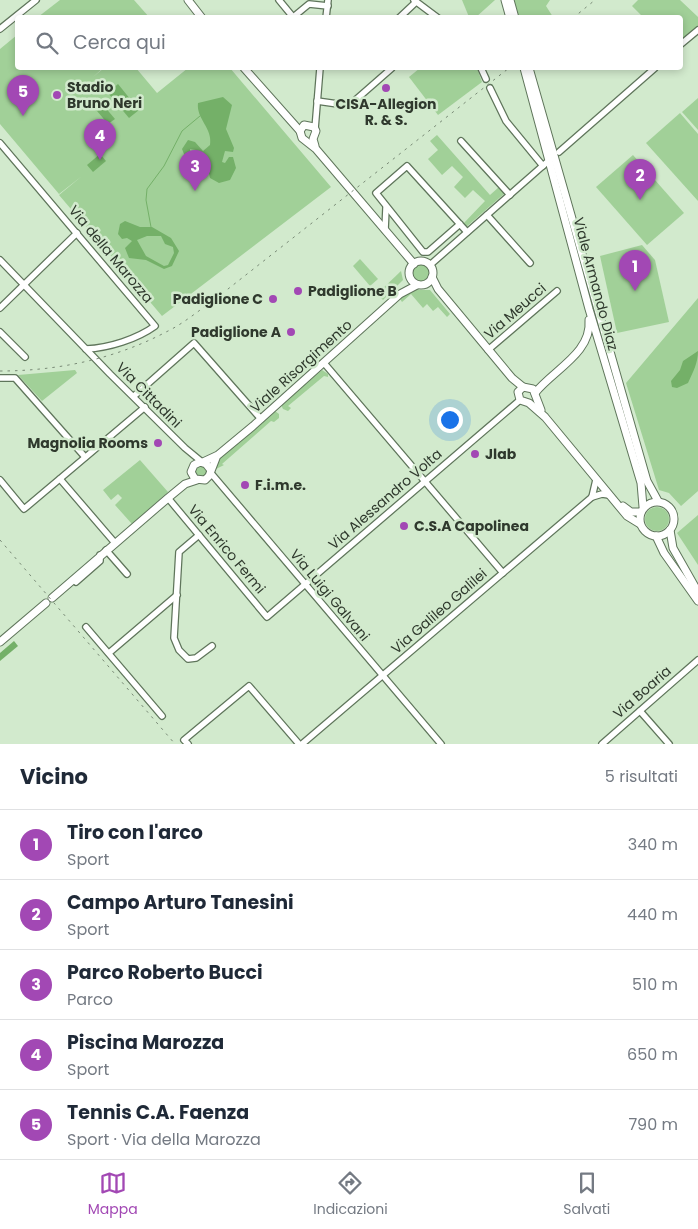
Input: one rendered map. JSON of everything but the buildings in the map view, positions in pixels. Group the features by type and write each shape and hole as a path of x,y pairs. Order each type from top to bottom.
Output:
{"main road":[{"path":"188,0 200,15"},
{"path":"505,0 509,15"},
{"path":"510,0 514,15"},
{"path":"246,70 294,124 309,127 316,133 310,140"},
{"name":"Viale Armando Diaz","path":"525,70 647,481 658,501"},
{"name":"Viale Armando Diaz","path":"530,70 562,194 589,309 641,483 642,510"},
{"path":"309,127 301,136 310,140 414,264"},
{"path":"438,289 427,284 417,285 410,278 409,270 420,261 430,265 432,278 438,289 512,378 521,388 532,395 545,417 626,516 640,524 647,534 656,536 670,530"},
{"name":"Viale Risorgimento","path":"400,294 410,278"},
{"path":"427,284 432,278"},
{"name":"Viale Risorgimento","path":"203,462 218,455 261,419 400,294 417,285"},
{"path":"521,388 520,400 532,395 581,349 587,339 590,327 589,309"},
{"name":"Viale Risorgimento","path":"210,471 218,455"},
{"path":"0,642 185,484 196,463 203,462 210,471 207,478 185,484"},
{"path":"191,471 200,481"},
{"path":"595,477 598,476 625,509 631,512 642,510 658,501 664,503 672,510 674,521 670,530 673,548 698,592"},
{"path":"640,524 642,510"},
{"path":"656,536 664,553 698,601"}],"street":[{"path":"17,15 36,0"},
{"path":"279,0 291,15"},
{"path":"401,15 415,1 434,15"},
{"path":"295,15 309,4 328,3"},
{"path":"1,27 15,16"},
{"path":"683,42 698,30"},
{"path":"309,127 316,101 320,70"},
{"path":"316,101 345,105 352,103 390,70"},
{"path":"482,70 486,79"},
{"path":"559,152 653,70"},
{"path":"430,265 544,165 506,121 490,88"},
{"path":"461,141 510,195"},
{"name":"Via della Marozza","path":"0,143 155,326 143,334 86,349"},
{"path":"460,224 428,252 423,252 386,208 376,193 407,166 460,224 467,232"},
{"path":"385,230 386,208"},
{"path":"487,215 530,263"},
{"path":"0,308 77,233"},
{"name":"Via Cittadini","path":"0,260 96,360 185,448 203,462"},
{"name":"Via Meucci","path":"488,350 557,291"},
{"path":"0,332 24,357"},
{"path":"134,396 194,343 261,419"},
{"path":"324,363 503,572"},
{"path":"0,378 15,378 85,457"},
{"name":"Via Alessandro Volta","path":"267,617 520,400"},
{"path":"0,480 24,509 144,407"},
{"name":"Via Cittadini","path":"185,448 191,459 191,471"},
{"name":"Via Luigi Galvani","path":"210,471 219,484 441,744"},
{"path":"595,477 592,496 609,495"},
{"path":"60,479 115,543"},
{"path":"200,481 219,484"},
{"name":"Via Galileo Galilei","path":"300,744 592,496"},
{"name":"Via Enrico Fermi","path":"168,498 267,617"},
{"path":"199,535 179,552 174,638 179,650 186,658 191,659 212,646"},
{"path":"76,582 101,560 103,553 127,574"},
{"path":"108,653 177,595"},
{"path":"86,627 162,716"},
{"name":"Via Boaria","path":"602,744 698,660"},
{"path":"188,744 184,740 250,686 300,744"},
{"path":"640,710 669,744"}],"shaded area":[{"path":"60,0 134,0 147,15 41,15"},
{"path":"462,0 495,0 478,15 468,15"},
{"path":"514,0 550,0 546,6 552,15 518,15"},
{"path":"638,0 680,0 698,17 698,26 683,39 683,15 641,15 632,6"},
{"path":"15,37 15,70 101,70 93,77 102,70 138,70 157,93 186,70 232,70 331,187 162,316 59,195 82,176 59,194 0,124 0,49"},
{"path":"418,70 478,70 482,82 438,115 409,77"},
{"path":"118,84 139,110 129,118 108,93"},
{"path":"223,97 232,105 226,129 234,148 233,152 225,151 222,162 225,163 229,157 233,157 236,168 230,180 219,183 210,178 207,165 203,164 196,170 190,169 182,149 188,140 195,142 203,151 210,145 209,134 199,114 198,103","holes":["190,149 196,150 200,162 196,163 191,159"]},
{"path":"698,98 698,130 682,112"},
{"path":"104,106 115,119 108,124 97,111"},
{"path":"680,113 698,134 698,201 646,143"},
{"path":"437,135 490,195 499,187 505,193 465,228 462,225 485,201 473,190 465,198 454,187 463,177 452,166 442,175 428,159 438,150 430,141"},
{"path":"100,154 106,161 93,172 87,165"},
{"path":"633,155 684,213 647,245 596,187"},
{"path":"125,221 140,227 152,227 171,238 179,251 172,266 164,269 146,260 129,258 125,248 132,241 127,238 122,239 118,234 120,224","holes":["147,236 161,236 165,244 173,247 174,253 168,265 164,266 146,256 137,240"]},
{"path":"642,245 655,260 669,322 617,333 600,256"},
{"path":"360,259 378,279 370,286 353,266"},
{"path":"421,264 427,267 430,273 427,279 421,282 415,279 412,273 415,267"},
{"path":"401,271 403,280 383,300 377,294"},
{"path":"430,290 450,314 447,317 438,307 433,311 427,304 423,308 411,294 402,302 400,299 407,292"},
{"path":"698,298 698,491 681,506 669,493 659,490 626,383"},
{"path":"698,351 696,363 688,383 677,388 672,387 671,381 680,370 683,361"},
{"path":"75,370 77,373 42,401 18,375"},
{"path":"322,370 328,374 328,377 324,376 288,406 291,408 288,411 283,409 281,405"},
{"path":"275,411 279,414 279,418 274,422 271,421 222,464 224,465 214,470 216,461"},
{"path":"140,460 168,492 132,524 115,505 122,498 118,494 111,500 103,490"},
{"path":"202,465 207,470 205,477 195,475 195,467"},
{"path":"652,507 662,507 669,514 669,524 662,531 652,531 645,524 645,514"},
{"path":"698,515 698,565 677,533"},
{"path":"14,641 18,646 0,661 0,653"}],"waterway":[{"path":"151,227 146,200 147,189 164,166 182,131 200,116"}],"railway":[{"path":"577,15 595,0"},
{"path":"0,371 43,369 85,362 127,349 178,325 214,300 506,70"},
{"path":"0,540 175,744"}],"place":[{"name":"CISA-Allegion R. & S.","path":"386,88"},
{"name":"Stadio Bruno Neri","path":"57,95"},
{"name":"Tennis C.A. Faenza","path":"23,116"},
{"name":"Piscina Marozza","path":"100,160"},
{"name":"Parco Roberto Bucci","path":"195,191"},
{"name":"Campo Arturo Tanesini","path":"640,200"},
{"name":"Padiglione B","path":"298,291"},
{"name":"Tiro con l'arco","path":"635,291"},
{"name":"Padiglione C","path":"273,299"},
{"name":"Padiglione A","path":"291,332"},
{"name":"Magnolia Rooms","path":"158,443"},
{"name":"Jlab","path":"475,454"},
{"name":"F.i.m.e.","path":"245,485"},
{"name":"C.S.A Capolinea","path":"404,526"}]}
